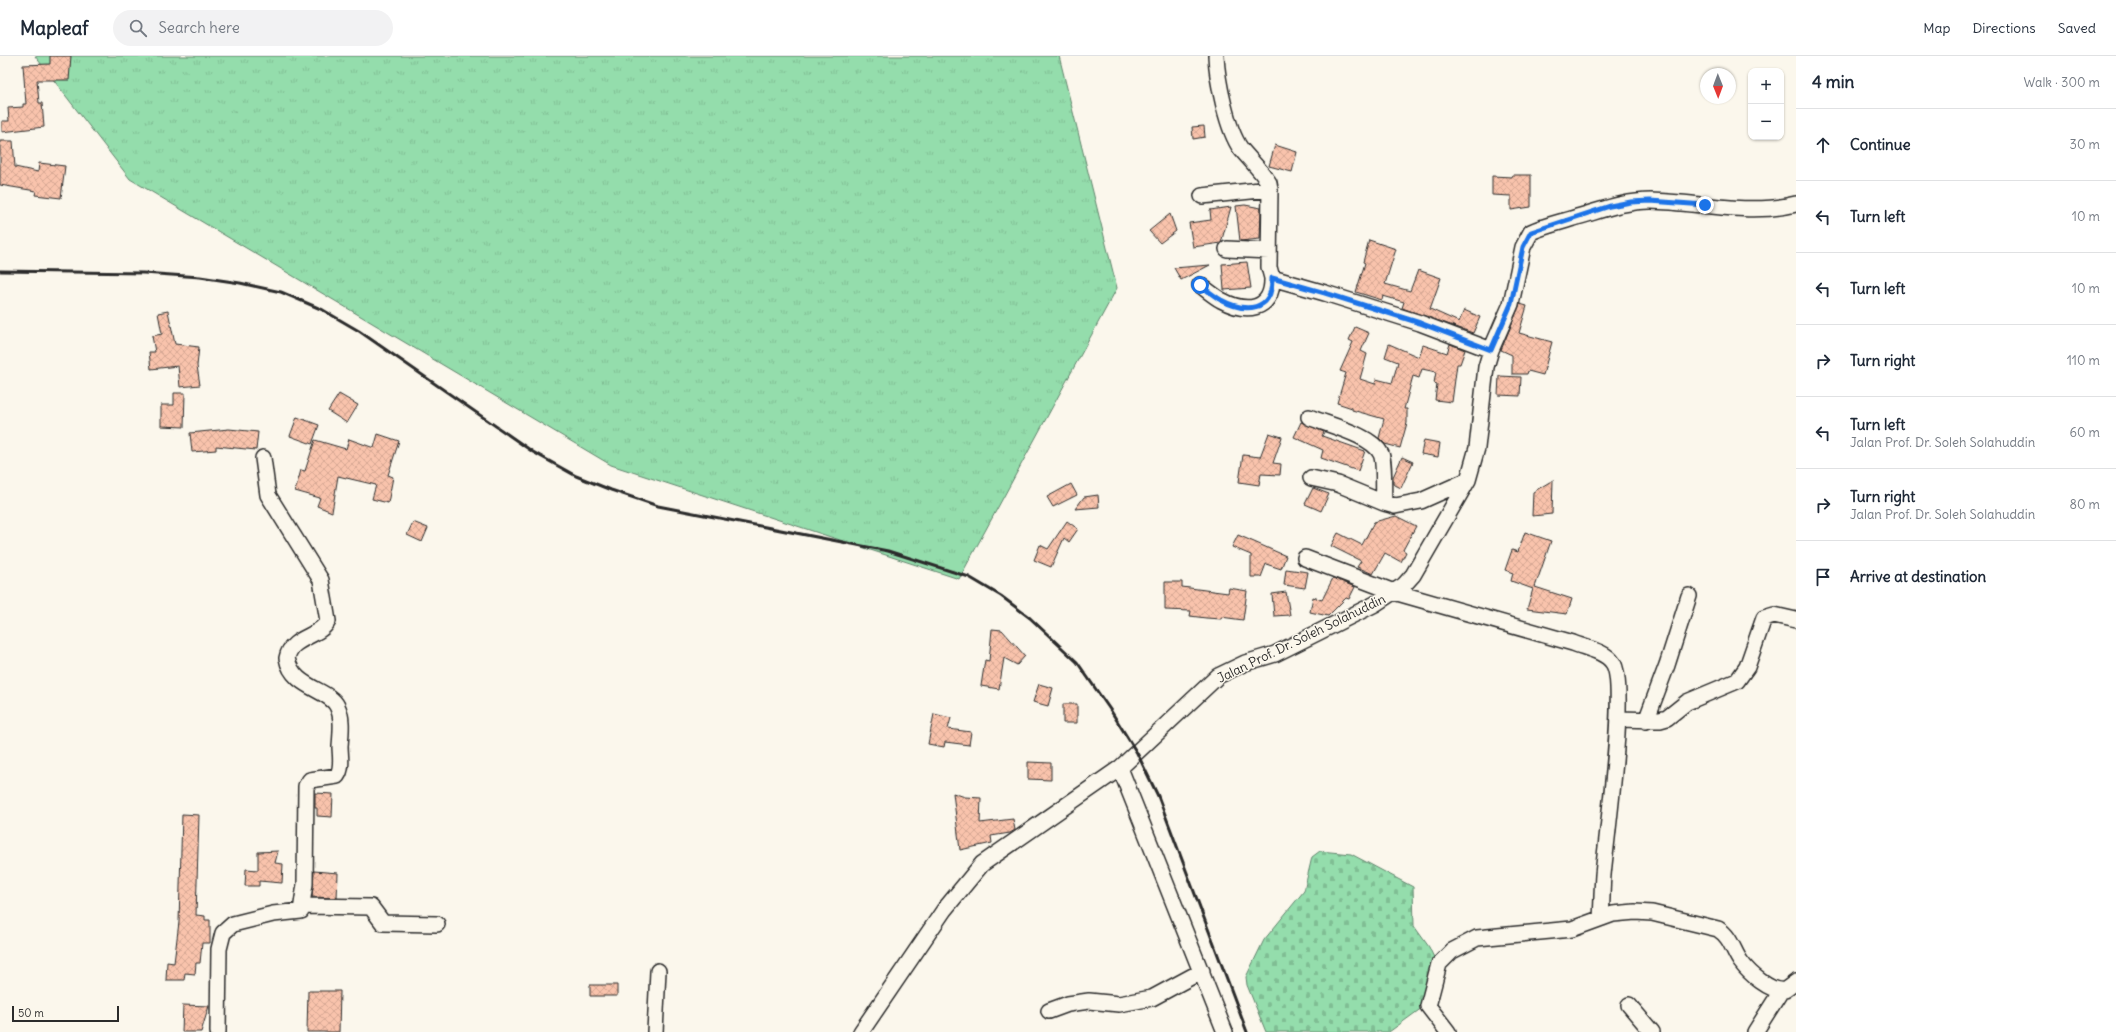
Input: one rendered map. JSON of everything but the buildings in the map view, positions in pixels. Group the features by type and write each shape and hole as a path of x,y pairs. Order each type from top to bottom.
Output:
{"street":[{"path":"1200,285 1220,300 1249,308 1262,305 1268,300 1272,290 1272,278 1269,271 1270,189 1264,176 1241,148 1232,131 1218,78 1216,56"},
{"path":"1202,196 1270,189"},
{"name":"Jalan Prof. Dr. Soleh Solahuddin","path":"861,1032 944,910 982,864 1120,768 1218,676 1245,663 1275,654 1375,604 1394,592 1413,575 1468,480 1477,448 1486,367 1491,350 1511,304 1523,247 1526,238 1531,232 1539,228 1610,206 1631,202 1650,201 1748,208 1784,207 1796,204"},
{"path":"1227,249 1269,252"},
{"path":"1272,278 1413,321 1491,350"},
{"path":"1309,417 1364,438 1376,446 1382,455 1384,503"},
{"path":"218,1032 219,949 223,934 233,924 280,913 298,912 303,906 306,786 310,780 332,778 338,775 340,768 340,714 334,700 308,686 297,677 288,662 288,655 293,646 298,641 326,625 329,618 321,580 268,496 263,458"},
{"path":"1311,478 1338,484 1395,506 1410,504 1468,480"},
{"path":"1305,558 1394,592 1511,624 1572,643 1607,657 1614,664 1616,670 1618,719 1603,876 1602,918"},
{"path":"1646,721 1667,665 1689,596"},
{"path":"1618,719 1646,721 1666,718 1687,702 1737,680 1747,667 1764,618 1774,615 1796,620"},
{"path":"1120,768 1225,1032"},
{"path":"303,906 371,907 383,923 437,924"},
{"path":"1448,1032 1428,1006 1439,964 1452,951 1477,938 1559,931 1625,912 1652,913 1718,929 1729,939 1742,963 1773,989 1781,991"},
{"path":"655,1032 658,971"},
{"path":"1049,1011 1068,1004 1089,1002 1119,1004 1152,998 1202,971"},
{"path":"1754,1032 1781,991 1796,982"},
{"path":"1629,1005 1652,1032"}],"green space":[{"path":"35,56 1059,56 1117,288 959,579 611,465 130,179"},
{"path":"1320,851 1351,854 1413,887 1414,926 1429,947 1437,964 1426,1005 1389,1032 1266,1032 1247,985 1246,977 1264,940 1304,891 1312,857"}],"railway":[{"path":"0,271 143,273 200,277 240,283 281,292 323,310 359,331 533,452 576,476 658,506 888,551 969,577 1001,596 1030,618 1077,662 1111,711 1137,753 1158,796 1247,1032"}],"route":[{"path":"1200,285 1220,300 1237,306 1249,308 1262,305 1268,300 1272,290 1272,278 1275,281 1325,293 1420,323 1491,350 1511,304 1523,247 1526,238 1531,232 1539,228 1610,206 1631,202 1650,201 1705,205"}]}
